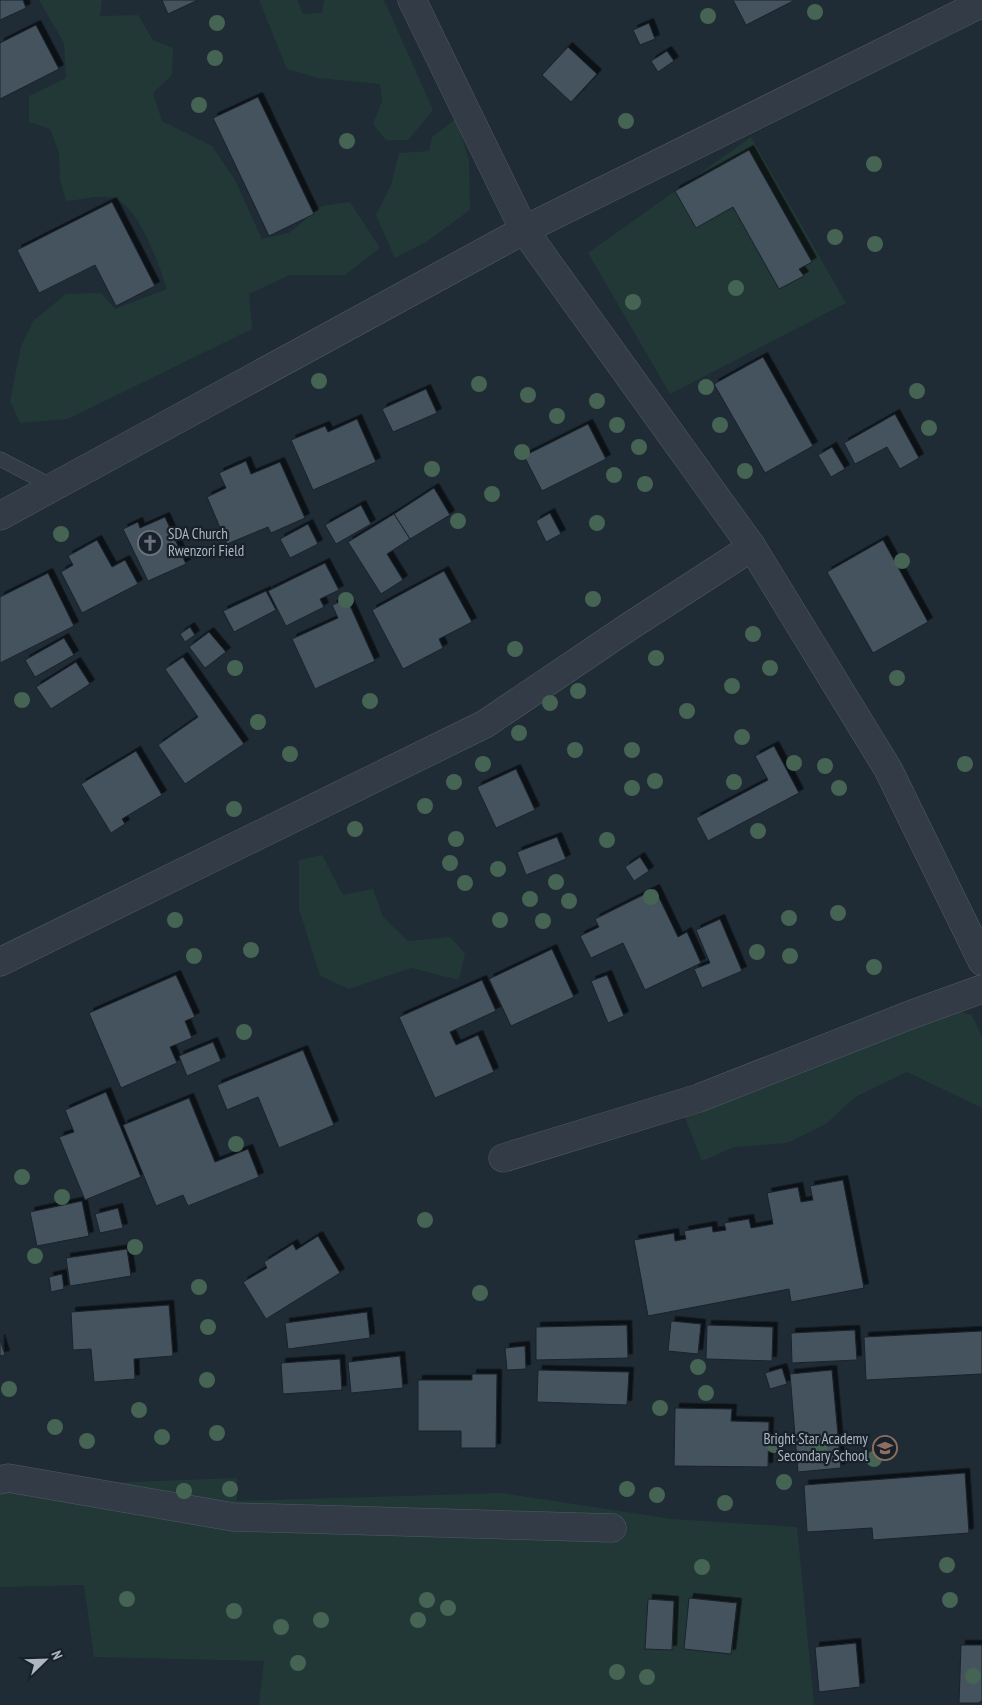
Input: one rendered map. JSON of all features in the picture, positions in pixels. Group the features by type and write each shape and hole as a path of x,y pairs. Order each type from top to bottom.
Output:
{"street":[{"path":"412,0 524,230 752,547 888,769 982,961"},
{"path":"0,516 55,488 524,230 982,3"},
{"path":"0,962 485,724 630,626 752,547"},
{"path":"503,1158 699,1098 910,1015 982,989"},
{"path":"0,1480 8,1478 233,1517 612,1528"}],"lane":[{"path":"0,459 55,488"}],"green space":[{"path":"39,0 102,0 100,16 138,15 153,40 173,48 172,75 153,93 162,121 212,146 235,180 262,239 289,233 321,206 350,202 380,248 345,275 290,275 249,294 252,329 68,419 20,423 10,401 21,346 33,321 66,294 101,293 115,309 167,289 146,236 129,209 119,201 109,197 66,201 60,180 59,153 50,129 29,122 29,96 66,78 64,43"},
{"path":"259,0 297,0 303,14 322,13 324,0 384,0 433,110 408,140 386,140 373,124 382,101 380,84 318,78 287,69"},
{"path":"457,118 469,161 470,210 426,242 395,258 376,215 391,185 399,153 429,151 432,137"},
{"path":"751,137 846,303 670,394 588,253"},
{"path":"322,855 343,895 373,889 383,917 408,941 450,937 465,953 459,980 411,968 349,989 320,976 299,909 299,860"},
{"path":"937,1005 972,1015 982,1037 982,1108 907,1072 855,1097 826,1124 787,1143 734,1147 702,1161 683,1113"},
{"path":"237,1478 237,1501 502,1493 672,1519 797,1527 814,1705 259,1705 264,1661 94,1657 84,1585 0,1587 0,1492 77,1484"}],"building":[{"path":"0,0 23,0 26,8 0,20"},
{"path":"162,0 198,0 168,14"},
{"path":"733,0 795,0 746,25"},
{"path":"649,23 655,39 640,45 633,30"},
{"path":"36,25 59,69 0,99 0,43"},
{"path":"568,47 597,74 571,102 542,75"},
{"path":"667,51 674,61 658,72 651,61"},
{"path":"258,97 314,214 269,236 213,118"},
{"path":"749,150 812,262 799,269 804,276 779,289 733,207 696,228 675,191"},
{"path":"112,202 155,286 116,306 95,265 39,293 17,250"},
{"path":"763,357 813,446 765,473 714,384"},
{"path":"426,389 437,413 393,432 382,409"},
{"path":"895,414 919,458 900,469 887,447 855,464 844,443"},
{"path":"357,419 376,462 313,490 291,440 325,426 328,432"},
{"path":"588,424 606,459 542,491 524,456"},
{"path":"832,447 845,469 831,477 818,455"},
{"path":"246,461 251,474 280,462 305,518 271,533 268,527 227,544 207,497 226,488 219,473"},
{"path":"434,488 450,515 410,539 394,514"},
{"path":"361,505 371,524 336,544 325,525"},
{"path":"550,513 561,534 546,542 536,521"},
{"path":"394,514 410,539 387,554 403,580 381,594 348,542"},
{"path":"165,517 186,564 148,581 123,529 138,522 140,528"},
{"path":"308,524 318,544 290,558 280,539"},
{"path":"97,540 112,567 125,560 138,584 82,613 61,572 73,565 68,556"},
{"path":"883,540 928,622 873,653 827,572"},
{"path":"325,563 339,590 320,599 324,607 286,626 268,591"},
{"path":"444,571 472,622 439,639 443,648 403,669 372,610"},
{"path":"48,573 74,626 0,663 0,597"},
{"path":"266,591 276,610 234,632 223,611"},
{"path":"347,599 375,661 315,689 292,639 338,618 332,605"},
{"path":"190,627 195,635 185,642 180,634"},
{"path":"209,632 226,652 205,668 189,647"},
{"path":"64,638 74,655 35,677 25,660"},
{"path":"183,657 244,744 185,784 158,745 198,717 165,669"},
{"path":"76,662 90,684 51,709 36,687"},
{"path":"774,746 799,793 708,841 696,818 768,780 755,756"},
{"path":"136,751 162,795 122,819 125,824 111,833 81,784"},
{"path":"516,769 535,810 496,828 477,787"},
{"path":"557,837 566,859 526,875 517,852"},
{"path":"640,857 649,871 634,881 625,867"},
{"path":"655,889 678,937 687,932 701,963 645,990 623,943 591,958 580,936 599,927 595,919"},
{"path":"720,919 742,971 702,988 694,969 710,963 696,930"},
{"path":"552,949 574,997 511,1026 489,979"},
{"path":"176,975 195,1017 185,1021 192,1038 170,1047 177,1063 121,1088 89,1013"},
{"path":"607,975 624,1016 608,1023 591,981"},
{"path":"482,980 496,1011 450,1032 456,1045 478,1035 494,1072 435,1098 399,1017"},
{"path":"213,1042 221,1061 187,1076 179,1056"},
{"path":"303,1050 334,1125 279,1148 258,1097 227,1110 217,1085"},
{"path":"106,1092 141,1177 85,1200 59,1137 74,1132 65,1110"},
{"path":"189,1098 215,1162 248,1149 259,1177 188,1206 183,1195 156,1206 123,1125"},
{"path":"843,1180 864,1288 791,1302 789,1289 648,1316 634,1240 674,1233 675,1241 686,1239 684,1231 712,1226 713,1232 726,1230 724,1223 749,1219 751,1228 773,1224 767,1193 798,1187 801,1202 813,1200 810,1186"},
{"path":"82,1201 89,1236 37,1246 30,1212"},
{"path":"118,1208 123,1228 100,1233 95,1214"},
{"path":"318,1236 340,1273 266,1319 243,1282 267,1268 264,1262 293,1244 296,1250"},
{"path":"127,1249 131,1276 70,1286 66,1258"},
{"path":"62,1274 64,1289 51,1292 49,1277"},
{"path":"169,1305 173,1356 134,1359 135,1379 94,1382 91,1349 73,1350 71,1312"},
{"path":"367,1312 370,1338 288,1349 285,1323"},
{"path":"671,1321 701,1324 698,1354 668,1351"},
{"path":"627,1325 628,1358 536,1360 536,1327"},
{"path":"707,1325 773,1327 772,1361 706,1359"},
{"path":"855,1330 857,1360 792,1363 791,1333"},
{"path":"982,1331 982,1374 866,1380 864,1337"},
{"path":"0,1339 5,1355 0,1356"},
{"path":"525,1346 526,1369 507,1370 505,1348"},
{"path":"400,1356 403,1388 351,1393 348,1362"},
{"path":"340,1359 342,1390 283,1394 281,1363"},
{"path":"782,1368 787,1384 770,1389 765,1373"},
{"path":"538,1370 629,1372 627,1405 537,1402"},
{"path":"832,1370 841,1468 798,1472 790,1374"},
{"path":"472,1374 497,1374 496,1448 461,1448 461,1431 418,1431 418,1380 472,1380"},
{"path":"675,1408 732,1409 731,1421 769,1422 768,1467 674,1466"},
{"path":"965,1473 969,1533 873,1540 872,1528 807,1532 804,1485"},
{"path":"689,1598 737,1603 731,1654 684,1649"},
{"path":"648,1599 674,1601 672,1650 645,1649"},
{"path":"856,1643 860,1687 819,1692 815,1647"},
{"path":"961,1645 982,1645 982,1701 978,1703 959,1703"}],"place":[{"name":"SDA Church Rwenzori Field","path":"150,543"},
{"name":"Bright Star Academy Secondary School","path":"885,1448"}]}
